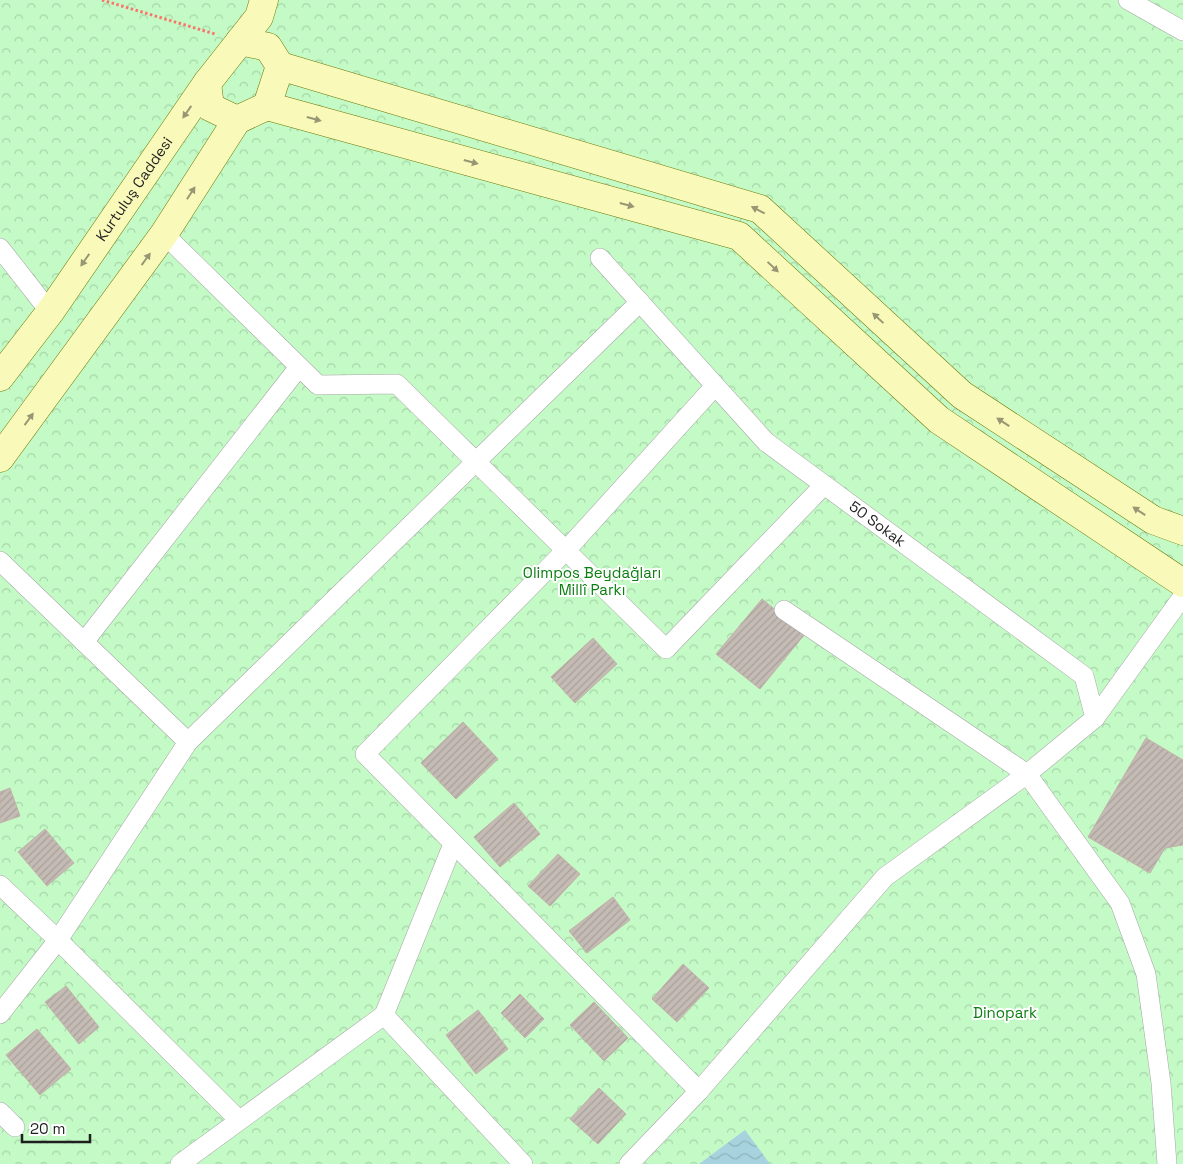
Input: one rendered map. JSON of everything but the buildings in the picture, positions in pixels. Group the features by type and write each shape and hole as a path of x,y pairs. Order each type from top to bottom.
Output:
{"street":[{"path":"1128,0 1183,31"},
{"name":"Kurtuluş Caddesi","path":"0,377 50,312 207,83 240,41 261,9"},
{"path":"261,9 274,57 267,106"},
{"path":"240,41 274,57 760,209 962,396 1153,520 1183,531"},
{"path":"207,83 210,107 237,120"},
{"path":"0,458 164,234 237,120 267,106 739,236 939,420 1181,586"},
{"path":"164,234 318,384 397,384 666,649 824,485"},
{"path":"0,248 50,312"},
{"name":"50 Sokak","path":"600,258 766,442 1084,676 1095,718"},
{"path":"0,1014 58,940 188,742 640,302"},
{"path":"84,642 299,367"},
{"path":"700,1091 365,754 566,550 715,386"},
{"path":"629,1164 700,1091 886,877 1028,774 1095,718 1181,586 1175,559 1176,548 1183,539"},
{"path":"0,561 188,742"},
{"path":"784,610 1028,774 1120,903 1146,974 1161,1083 1167,1164"},
{"path":"180,1164 384,1015 453,844"},
{"path":"0,885 58,940 238,1120"},
{"path":"384,1015 523,1164"},
{"path":"0,1112 15,1127"}],"path":[{"path":"102,0 240,41"}],"green space":[{"name":"Olimpos Beydağları Millî Parkı","path":"0,0 1183,0 1183,1164 0,1164"}],"water":[{"path":"745,1130 770,1164 699,1164"}],"park label":[{"name":"Dinopark","path":"1005,1013"}]}
